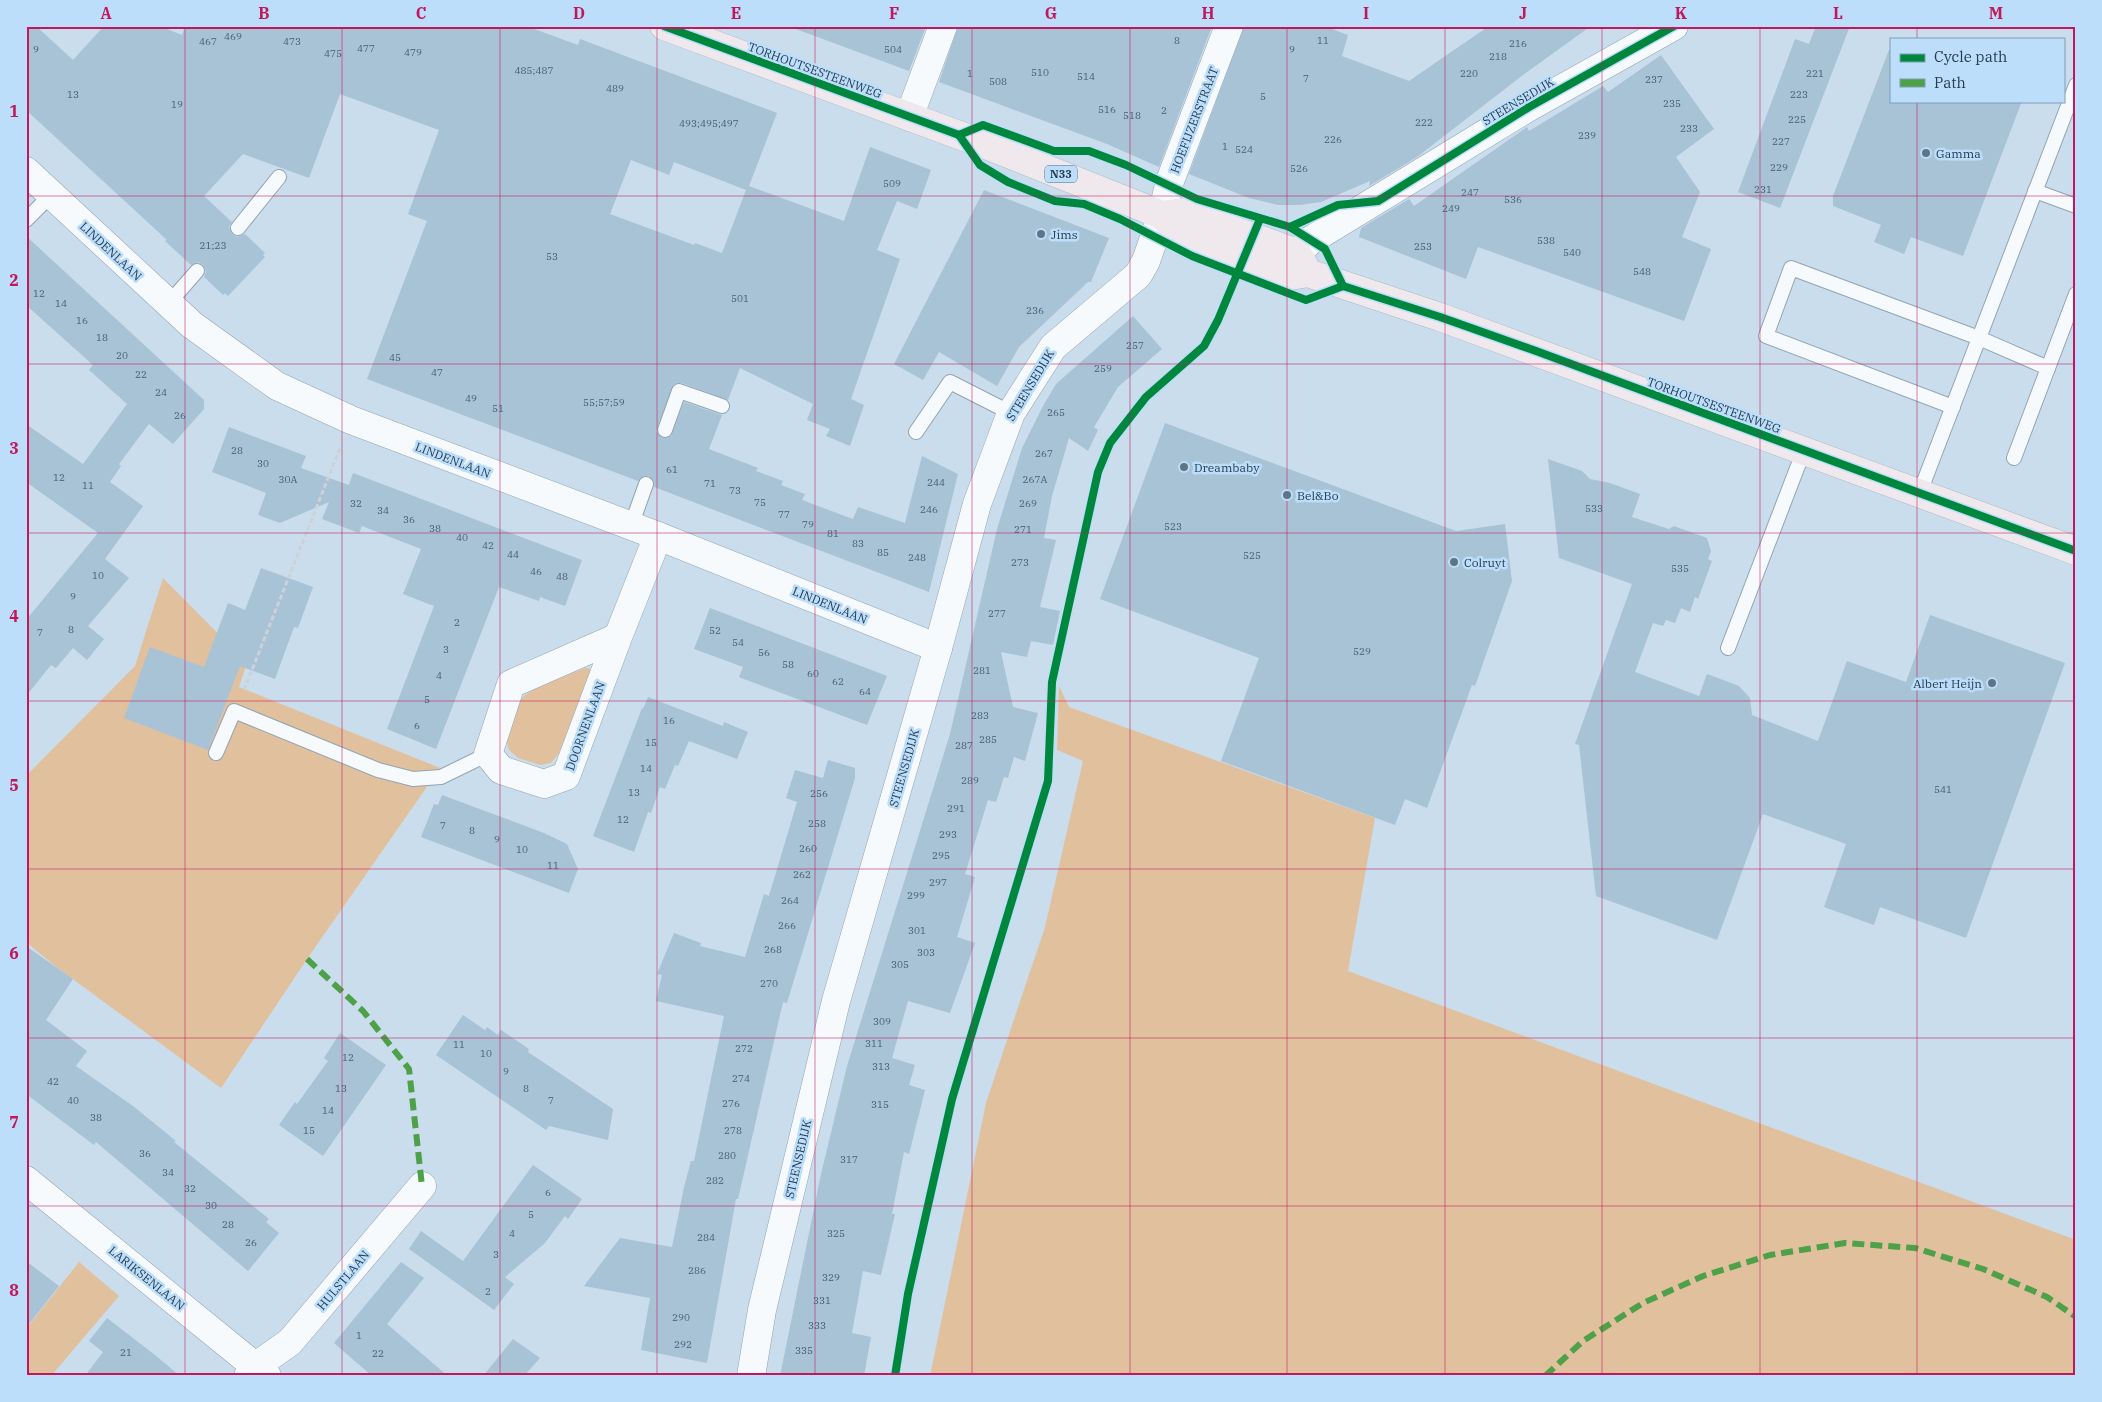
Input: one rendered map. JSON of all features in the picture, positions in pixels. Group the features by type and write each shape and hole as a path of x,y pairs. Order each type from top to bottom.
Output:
{"main road":[{"name":"TORHOUTSESTEENWEG","path":"664,26 986,145 1162,215 1181,236 1296,267 1440,317 1920,492 2076,551"}],"street":[{"path":"909,117 943,26"},
{"name":"HOEFIJZERSTRAAT","path":"1162,215 1170,182 1229,26"},
{"name":"STEENSEDIJK","path":"1296,267 1312,240 1529,107 1674,26"},
{"name":"LINDENLAAN","path":"26,171 192,325 276,386 351,420 658,536 938,648"},
{"name":"STEENSEDIJK","path":"751,1376 762,1310 836,1001 938,648 977,504 1010,413 1053,347 1138,275 1146,261 1162,215"},
{"name":"DOORNENLAAN","path":"488,754 501,770 544,784 566,776 658,536"},
{"path":"488,754 511,684 618,637"},
{"name":"LARIKSENLAAN","path":"26,1180 257,1373"},
{"name":"HULSTLAAN","path":"257,1373 290,1342 422,1186"}],"lane":[{"path":"1920,492 2076,85"},
{"path":"238,228 279,177"},
{"path":"2035,191 2076,206"},
{"path":"26,220 51,195"},
{"path":"1953,407 1766,336 1791,268 1979,338 2048,368"},
{"path":"168,304 197,271"},
{"path":"2014,458 2076,294"},
{"path":"916,432 950,382 1010,413"},
{"path":"665,430 679,391 722,406"},
{"path":"1728,648 1804,450"},
{"path":"631,526 646,484"},
{"path":"216,752 234,711 378,770 412,779 441,777 488,754"}],"path":[{"path":"234,711 247,686 351,420"}],"shaded area":[{"path":"163,578 247,663 239,687 440,768 307,959 221,1088 55,966 26,942 26,776 135,666"},
{"path":"589,668 591,672 559,753 551,763 540,765 518,758 509,750 506,739 517,704 524,696 536,688"},
{"path":"1059,686 1069,707 1375,818 1348,971 2076,1240 2076,1376 930,1376 986,1103 1045,927 1083,761 1057,750"},
{"path":"79,1262 119,1296 51,1376 26,1376 26,1329"}],"building":[{"path":"26,26 36,26 73,60 104,26 159,26 182,35 185,26 526,26 578,45 580,39 777,113 749,186 844,221 870,147 931,170 917,209 897,201 877,250 900,259 851,399 864,405 850,446 826,436 830,429 807,420 813,404 740,368 728,400 682,383 674,384 656,431 662,438 671,436 684,402 722,415 709,449 758,468 756,471 783,481 781,485 805,494 802,500 853,519 858,507 905,523 922,456 958,474 929,592 654,487 654,482 649,476 644,476 638,481 367,379 427,221 408,214 439,130 340,94 309,178 243,154 204,196 232,222 229,227 232,234 237,237 245,234 265,253 263,255 265,257 228,296 225,293 223,295 204,277 206,272 203,265 198,262 191,265 165,241 167,240 26,110","holes":["631,160 669,175 674,162 746,190 722,253 695,243 694,245 610,214"]},
{"path":"796,26 926,26 909,71 796,29"},
{"path":"958,26 1212,26 1159,167 1107,144 939,82"},
{"path":"1244,26 1324,26 1348,35 1342,56 1409,81 1489,26 1591,26 1523,75 1417,157 1369,186 1370,181 1321,202 1300,205 1278,205 1249,198 1189,174"},
{"path":"1816,26 1850,26 1780,208 1738,192 1795,39 1809,44"},
{"name":"Gamma","path":"1889,50 1890,102 2022,102 1963,256 1911,237 1904,254 1874,242 1881,225 1833,206 1833,196"},
{"path":"1661,55 1714,129 1676,157 1700,192 1682,237 1711,249 1684,321 1478,247 1466,279 1359,237 1361,228 1409,199 1414,206 1527,127 1529,131 1603,86 1608,92"},
{"path":"984,190 1109,238 1091,282 1088,282 1019,347 997,386 939,352 923,380 894,364"},
{"path":"26,236 204,400 204,409 173,444 149,424 119,464 121,466 110,482 143,506 105,559 129,578 88,626 104,639 87,660 73,648 56,668 51,665 26,696 26,620 98,533 26,482 26,424 83,464 127,404 89,370 93,365 26,305"},
{"path":"1133,316 1162,349 1118,387 1094,427 1098,430 1088,451 1069,438 1052,496 1044,538 1056,540 1040,607 1060,611 1053,645 1031,641 1027,657 1001,652 1013,707 1038,713 1025,761 1014,757 1008,778 1004,777 996,802 988,800 965,874 975,877 957,937 975,943 950,1013 908,1001 892,1058 915,1065 909,1085 925,1090 909,1154 904,1152 892,1214 895,1214 881,1275 863,1271 852,1333 871,1337 864,1376 780,1376 821,1174 847,1066 950,734 997,529 1022,448 1056,384"},
{"path":"1165,423 1456,531 1505,524 1512,581 1475,686 1472,685 1427,808 1405,799 1395,825 1221,761 1259,658 1100,599"},
{"path":"229,427 306,456 301,468 349,485 353,473 582,560 565,606 540,597 539,601 499,587 436,749 387,729 434,606 403,594 421,549 362,526 359,533 322,519 329,502 280,523 258,515 266,493 212,472"},
{"path":"1548,459 1582,471 1590,479 1610,483 1640,494 1632,517 1669,529 1674,526 1707,538 1711,551 1708,559 1712,561 1698,599 1695,597 1690,612 1681,608 1675,623 1666,620 1663,626 1653,623 1635,672 1699,696 1707,674 1739,686 1750,698 1752,715 1818,741 1847,661 1906,682 1930,615 2065,663 1966,938 1880,907 1874,925 1824,907 1846,844 1763,814 1717,940 1596,896 1579,745 1575,744 1632,584 1559,558"},
{"path":"261,568 313,587 298,628 294,627 275,679 240,666 208,750 124,718 150,647 204,667 228,603 245,610"},
{"path":"710,608 887,676 867,725 741,678 739,677 743,667 694,649"},
{"path":"648,697 723,726 724,722 748,732 737,759 689,741 678,766 675,765 665,789 660,787 651,813 648,812 634,852 593,836 642,708"},
{"path":"828,760 855,768 855,778 787,1003 783,1002 738,1199 736,1199 707,1363 641,1350 650,1298 584,1286 620,1238 672,1247 684,1187 691,1161 694,1161 724,1016 656,1001 662,975 657,974 674,933 701,943 700,946 745,957 764,894 769,896 797,802 786,798 795,770 823,778"},
{"path":"442,795 544,833 567,844 578,869 569,893 421,837 434,804 438,805"},
{"path":"26,946 73,979 46,1020 87,1051 76,1066 133,1106 176,1141 174,1142 269,1219 266,1222 279,1233 248,1271 96,1142 94,1145 26,1094"},
{"path":"463,1015 485,1030 487,1027 498,1035 501,1030 529,1049 528,1052 613,1109 608,1140 549,1126 546,1130 436,1055"},
{"path":"340,1033 386,1065 323,1156 279,1125 295,1102 297,1104 328,1061 324,1058"},
{"path":"533,1165 582,1199 568,1219 565,1216 545,1243 505,1277 514,1284 494,1310 409,1249 421,1231 463,1261"},
{"path":"26,1261 59,1286 26,1328"},
{"path":"401,1262 424,1278 387,1324 448,1376 372,1376 334,1343"},
{"path":"107,1318 180,1376 85,1376 103,1352 89,1341"},
{"path":"513,1339 540,1358 524,1376 483,1376"}],"marked path":[{"path":"307,959 363,1011 409,1069 422,1186"},
{"path":"1545,1376 1583,1341 1643,1303 1703,1276 1770,1255 1845,1243 1915,1248 1983,1269 2047,1297 2076,1317"}],"cycle path":[{"path":"664,26 959,135"},
{"path":"1290,227 1338,205 1378,201 1529,107 1674,26"},
{"path":"959,135 983,125 1054,151 1089,151 1126,165 1197,199 1290,227 1325,249 1343,286"},
{"path":"959,135 980,165 1008,182 1055,201 1084,204 1120,219 1192,256 1306,300 1343,286"},
{"path":"895,1376 908,1294 952,1099 1048,781 1052,682 1098,472 1110,443 1146,397 1204,346 1218,320 1260,219"},
{"path":"1343,286 1440,317 1536,351 2076,551"}],"place":[{"name":"Gamma","path":"1926,153"},
{"name":"Jims","path":"1041,234"},
{"name":"Dreambaby","path":"1184,467"},
{"name":"Bel&Bo","path":"1287,495"},
{"name":"Colruyt","path":"1454,562"},
{"name":"Albert Heijn","path":"1992,683"}]}
